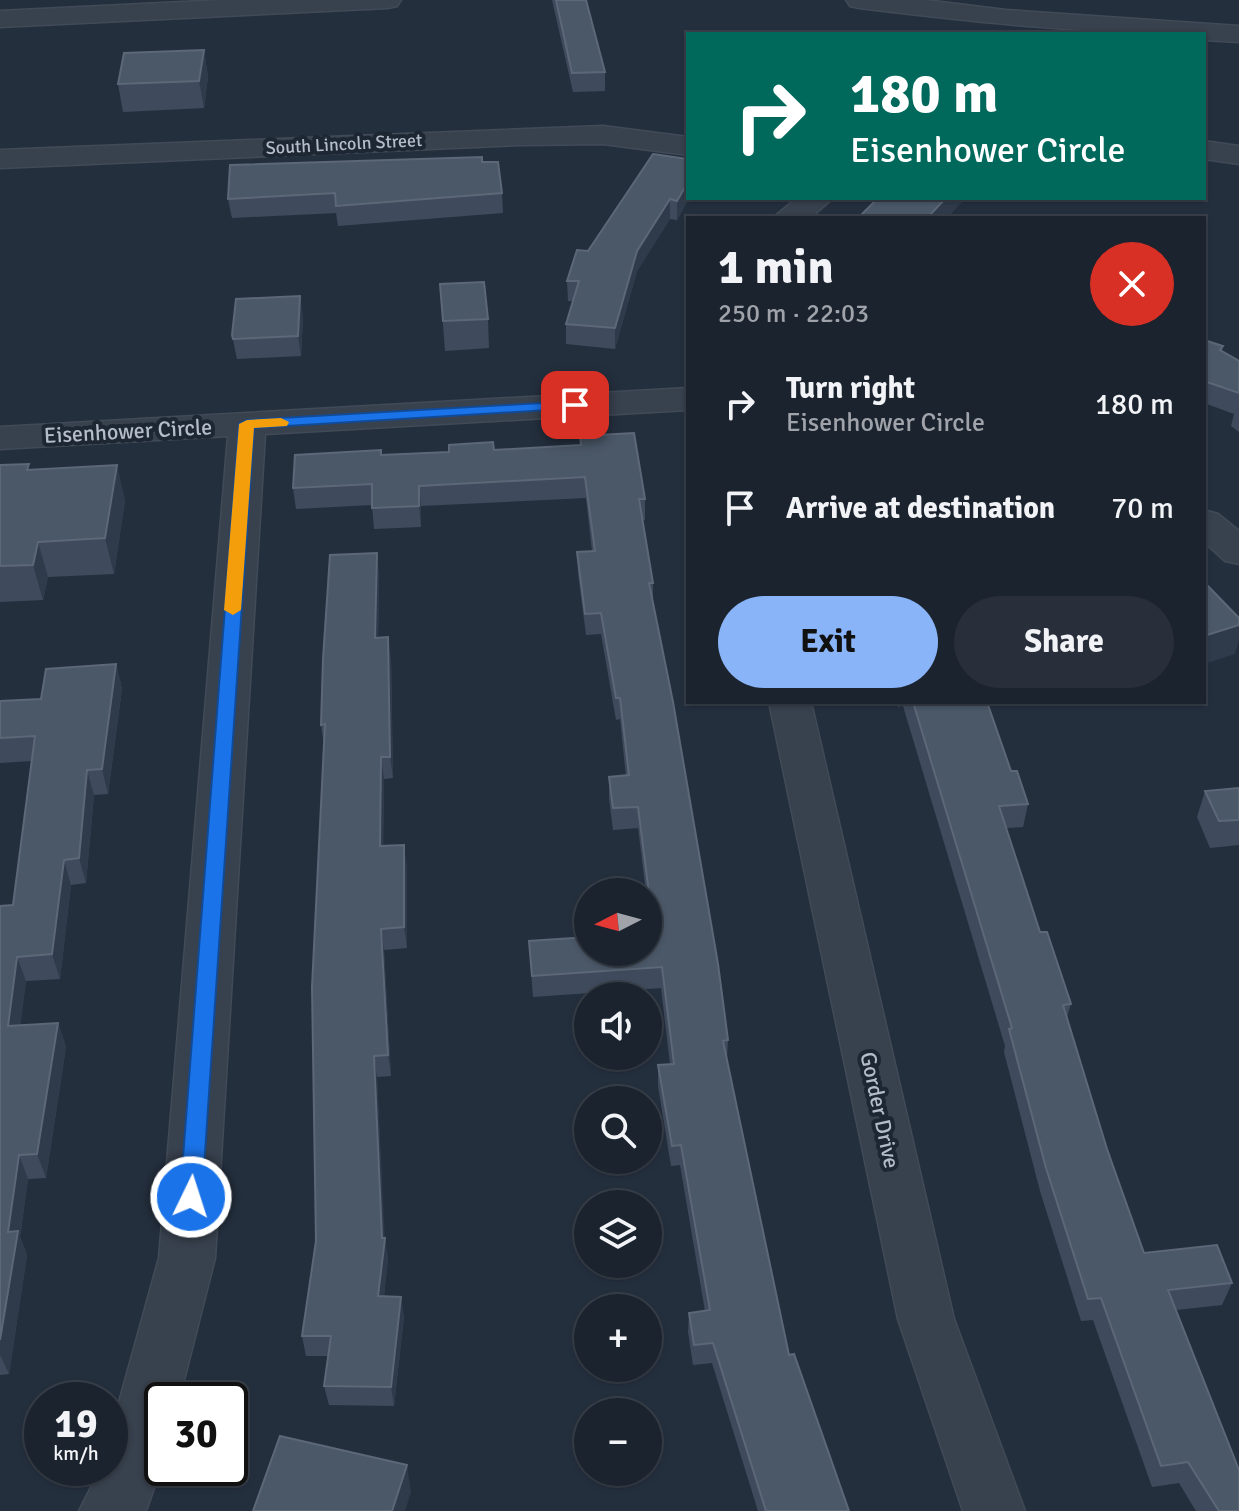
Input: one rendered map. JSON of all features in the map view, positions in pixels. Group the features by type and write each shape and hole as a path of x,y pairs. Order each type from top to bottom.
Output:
{"street":[{"path":"0,19 388,0"},
{"path":"859,0 1006,18 1239,34"},
{"name":"South Lincoln Street","path":"0,159 522,136 603,135 686,146"},
{"path":"1206,150 1239,155"},
{"path":"792,216 814,200"},
{"name":"Eisenhower Circle","path":"0,438 686,399"},
{"path":"110,1511 126,1487 187,1258 247,424"},
{"path":"1206,524 1239,552"},
{"name":"Gorder Drive","path":"790,704 926,1319 994,1511"}],"building":[{"path":"556,0 586,0 605,72 572,73"},
{"path":"204,50 199,81 118,84 124,53"},
{"path":"653,154 686,159 686,185 677,201 670,199 637,251 615,328 566,324 579,281 567,281 577,250 588,251"},
{"path":"482,157 482,162 498,162 502,193 336,206 335,193 228,199 230,165"},
{"path":"876,200 944,200 929,216 860,216"},
{"path":"484,282 488,319 443,321 440,284"},
{"path":"300,296 298,336 233,339 236,299"},
{"path":"1206,341 1223,346 1220,350 1239,361 1239,393 1206,382"},
{"path":"634,433 645,499 639,499 653,583 649,583 673,702 718,964 728,1040 723,1041 789,1355 794,1354 849,1511 766,1511 713,1343 694,1345 689,1313 710,1310 681,1145 672,1146 659,1070 662,1070 662,1065 674,1064 662,967 532,976 529,941 574,938 574,966 662,966 662,878 647,878 638,807 613,808 609,777 629,775 620,698 616,698 601,613 585,614 577,552 595,551 585,477 419,486 419,506 372,508 372,484 293,488 295,455 381,450 381,455 449,452 449,445 493,442 494,450 581,445 580,436"},
{"path":"29,464 27,470 117,465 105,538 38,542 33,565 0,566 0,465"},
{"path":"377,553 375,638 388,637 390,757 381,757 380,846 404,845 404,927 381,929 388,1055 374,1056 382,1238 385,1238 378,1296 401,1297 391,1387 324,1386 331,1336 302,1336 316,1241 312,987 325,724 321,725 323,659 330,555"},
{"path":"1206,584 1239,618 1239,625 1206,635"},
{"path":"116,664 102,769 87,770 79,858 64,860 52,954 17,957 8,1026 58,1023 37,1154 19,1155 8,1232 18,1231 0,1340 0,906 13,905 35,736 0,738 0,701 41,699 46,669"},
{"path":"914,704 988,704 1011,771 1017,771 1028,804 999,806 1040,932 1047,932 1071,1004 1063,1005 1107,1149 1144,1253 1217,1245 1232,1283 1168,1290 1239,1470 1239,1511 1219,1511 1188,1462 1161,1466 1101,1298 1088,1299 1046,1168 1009,1029 1012,1028"},
{"path":"1239,788 1239,820 1219,821 1205,791"},
{"path":"280,1436 407,1465 392,1511 253,1511"}],"slow traffic":[{"path":"233,610 247,424 281,422"}],"route":[{"path":"191,1197 247,424 575,405"}]}
